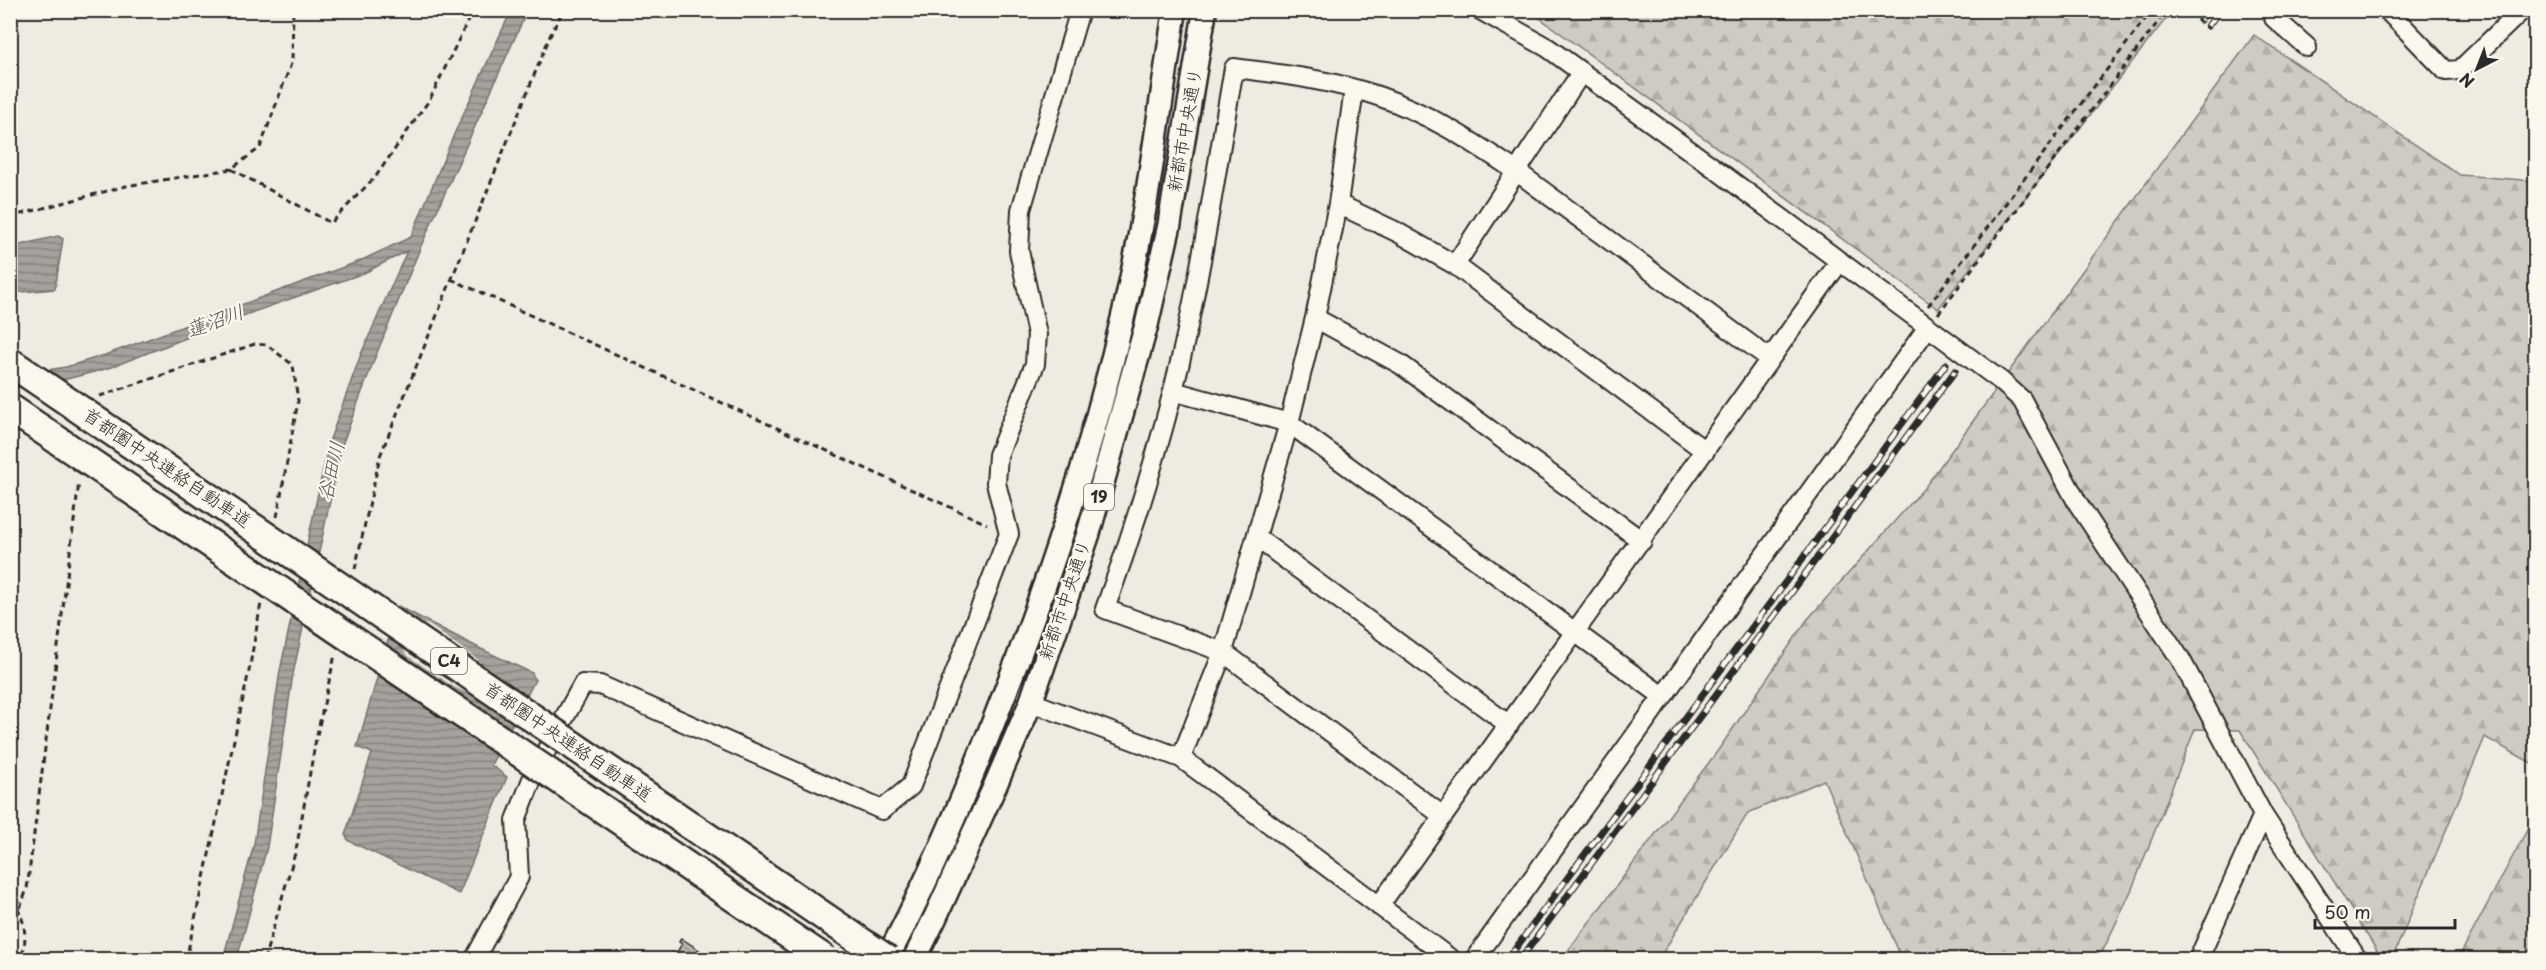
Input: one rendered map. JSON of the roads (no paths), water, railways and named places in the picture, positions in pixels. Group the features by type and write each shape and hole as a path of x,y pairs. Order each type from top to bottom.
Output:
{"highway":[{"name":"首都圏中央連絡自動車道","path":"10,362 887,960"},
{"name":"首都圏中央連絡自動車道","path":"10,408 826,960"}],"main road":[{"name":"新都市中央通り","path":"887,960 912,912 971,779 1019,658 1066,524 1099,412 1124,309 1144,207 1175,10"},
{"name":"新都市中央通り","path":"914,960 936,918 1031,702 1088,535 1147,323 1169,227 1205,10"}],"street":[{"path":"474,960 519,877 516,820 528,789 536,769 583,684 600,685 882,810 911,786 1009,534 996,483 998,455 1035,364 1037,334 1019,251 1021,210 1080,10"},
{"path":"1480,10 1548,48 1840,261 2001,381 2022,400 2078,502 2181,660 2263,815 2358,960"},
{"path":"2274,10 2274,18 2307,47"},
{"path":"2387,10 2445,70 2460,70 2522,10"},
{"path":"1443,816 1223,652 1105,609 1129,543 1173,391 1198,276 1234,68 1299,77 1354,90 1387,99 1434,120 1516,171 1770,359"},
{"path":"1455,265 1581,73"},
{"path":"1180,758 1223,652 1289,423 1315,318 1338,204 1354,90"},
{"path":"1338,204 1397,232 1455,265 1705,451"},
{"path":"1379,906 1840,261"},
{"path":"1315,318 1400,364 1642,541"},
{"path":"1474,960 1923,323"},
{"path":"1173,391 1289,423 1661,695"},
{"path":"1257,538 1509,725"},
{"path":"1031,702 1180,758 1452,960"},
{"path":"2198,960 2263,815"}],"water":[{"path":"511,11 527,11 421,246 342,445 293,674 267,847 237,959 223,959 254,844 280,671 329,442 361,354 407,251 364,273 245,315 109,368 67,379 11,388 11,376 66,367 105,355 360,261 411,237 455,132"},
{"path":"58,236 63,239 55,289 11,293 11,247"},
{"path":"398,606 532,673 535,680 491,765 507,777 459,894 349,841 345,835 372,753 357,747"}],"railway":[{"path":"2200,20 2208,10"},
{"path":"2208,26 2220,10"},
{"path":"1507,960 1946,364"},
{"path":"1520,960 1955,371"}],"water label":[{"name":"蓮沼川","path":"215,321"},
{"name":"谷田川","path":"331,471"}]}
